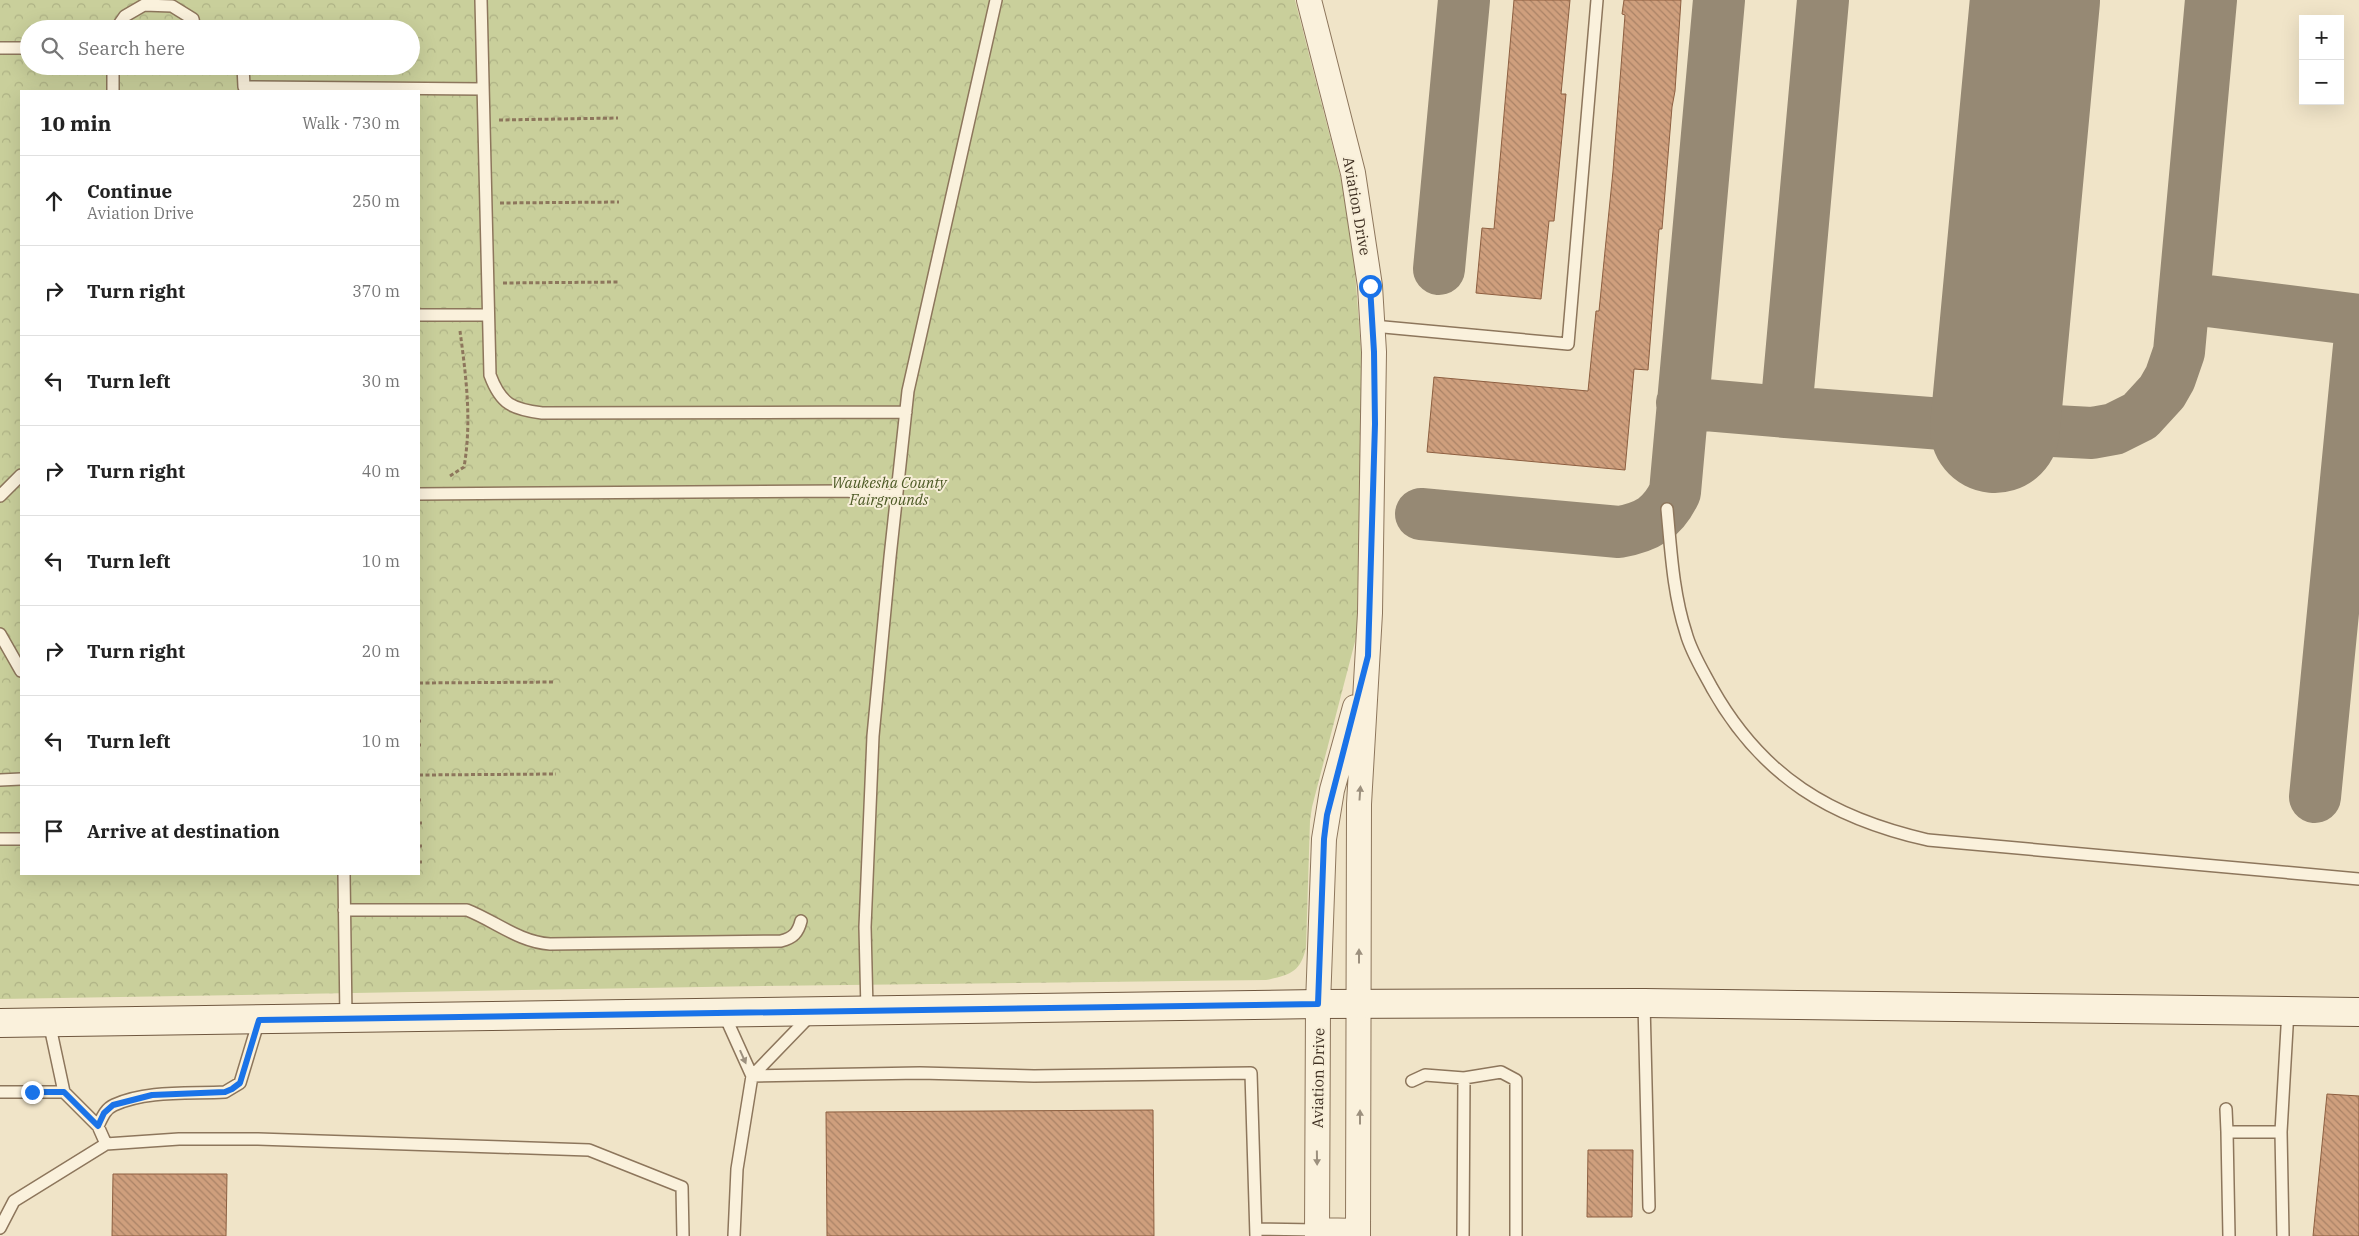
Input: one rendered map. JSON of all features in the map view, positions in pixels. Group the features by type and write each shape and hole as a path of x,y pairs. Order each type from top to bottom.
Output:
{"street":[{"name":"Aviation Drive","path":"1308,0 1353,172 1363,232 1373,326 1375,424 1368,656 1359,804 1358,1234"},
{"name":"Aviation Drive","path":"1317,1233 1318,1004 1324,839 1327,815 1368,656"},
{"path":"0,1023 346,1020 724,1012 1318,1004 1644,1003 2359,1012"},
{"path":"1317,1233 1358,1234"}],"lane":[{"path":"481,0 487,315 490,375 505,402 521,410 542,413 906,412"},
{"path":"867,1010 865,927 873,736 906,412 910,382 996,0"},
{"path":"1373,326 1568,344 1597,0"},
{"path":"122,20 125,16 144,5 172,6 193,20"},
{"path":"0,48 20,48"},
{"path":"113,75 113,90"},
{"path":"243,75 244,88 482,89"},
{"path":"420,315 487,315"},
{"path":"0,496 20,476"},
{"path":"420,494 846,491 897,496"},
{"path":"1667,509 1673,576 1686,634 1729,717 1764,760 1799,788 1852,818 1885,830 1928,840 2359,879"},
{"path":"0,634 20,669"},
{"path":"0,780 20,779"},
{"path":"0,839 20,839"},
{"path":"344,875 346,1020"},
{"path":"344,910 467,910 524,939 535,943 550,944 781,941 790,939 798,931 801,921"},
{"path":"1644,1003 1649,1206"},
{"path":"2283,1236 2281,1132 2288,1010"},
{"path":"752,1076 815,1011"},
{"path":"724,1012 752,1076 737,1169 734,1236"},
{"path":"98,1126 104,1113 113,1105 152,1095 225,1092 232,1089 240,1083 259,1020"},
{"path":"49,1022 64,1092 98,1126 106,1144"},
{"path":"1412,1081 1425,1075 1464,1078 1501,1072 1516,1080 1516,1236"},
{"path":"752,1076 920,1073 1034,1076 1251,1073 1256,1233 1317,1233"},
{"path":"1463,1236 1464,1078"},
{"path":"0,1092 64,1092"},
{"path":"2226,1109 2229,1236"},
{"path":"2227,1132 2281,1132"},
{"path":"0,1228 14,1201 106,1144 169,1139 258,1140 589,1150 682,1187 683,1236"}],"path":[{"path":"499,120 618,118"},
{"path":"500,203 619,202"},
{"path":"501,283 620,282"},
{"path":"450,476 464,467 466,452 467,386 460,331"},
{"path":"420,683 555,682"},
{"path":"420,775 556,774"}],"green space":[{"name":"Waukesha County Fairgrounds","path":"0,0 1295,0 1345,195 1354,258 1362,363 1357,634 1312,807 1306,947 1301,962 1288,974 1266,980 762,986 0,999"}],"building":[{"path":"1514,0 1570,0 1561,94 1566,94 1554,221 1549,221 1541,299 1476,293 1482,228 1494,229"},
{"path":"1624,0 1681,0 1675,91 1662,229 1659,229 1648,370 1634,369 1625,470 1427,452 1434,377 1588,391 1596,311 1599,311 1613,171 1625,15 1622,14"},
{"path":"2327,1094 2359,1096 2359,1236 2313,1236"},
{"path":"1153,1110 1154,1236 827,1236 826,1112"},
{"path":"1588,1150 1633,1150 1632,1217 1587,1217"},
{"path":"113,1174 227,1174 226,1236 112,1236"}],"taxiway":[{"path":"1439,269 1464,0"},
{"path":"1421,514 1619,532 1638,527 1653,520 1665,509 1670,501 1675,492 1719,0"},
{"path":"1823,0 1786,412 1995,428 2092,433 2114,429 2140,416 2162,392 2170,378 2179,352 2211,0"},
{"path":"2184,298 2359,320"},
{"path":"2315,797 2359,346"},
{"path":"1682,403 1786,412"}],"runway":[{"path":"1995,428 2035,0"}],"route":[{"path":"32,1092 64,1092 98,1126 104,1113 113,1105 152,1095 225,1092 240,1083 259,1020 1318,1004 1324,839 1327,815 1368,656 1375,424 1374,352 1370,286"}]}
